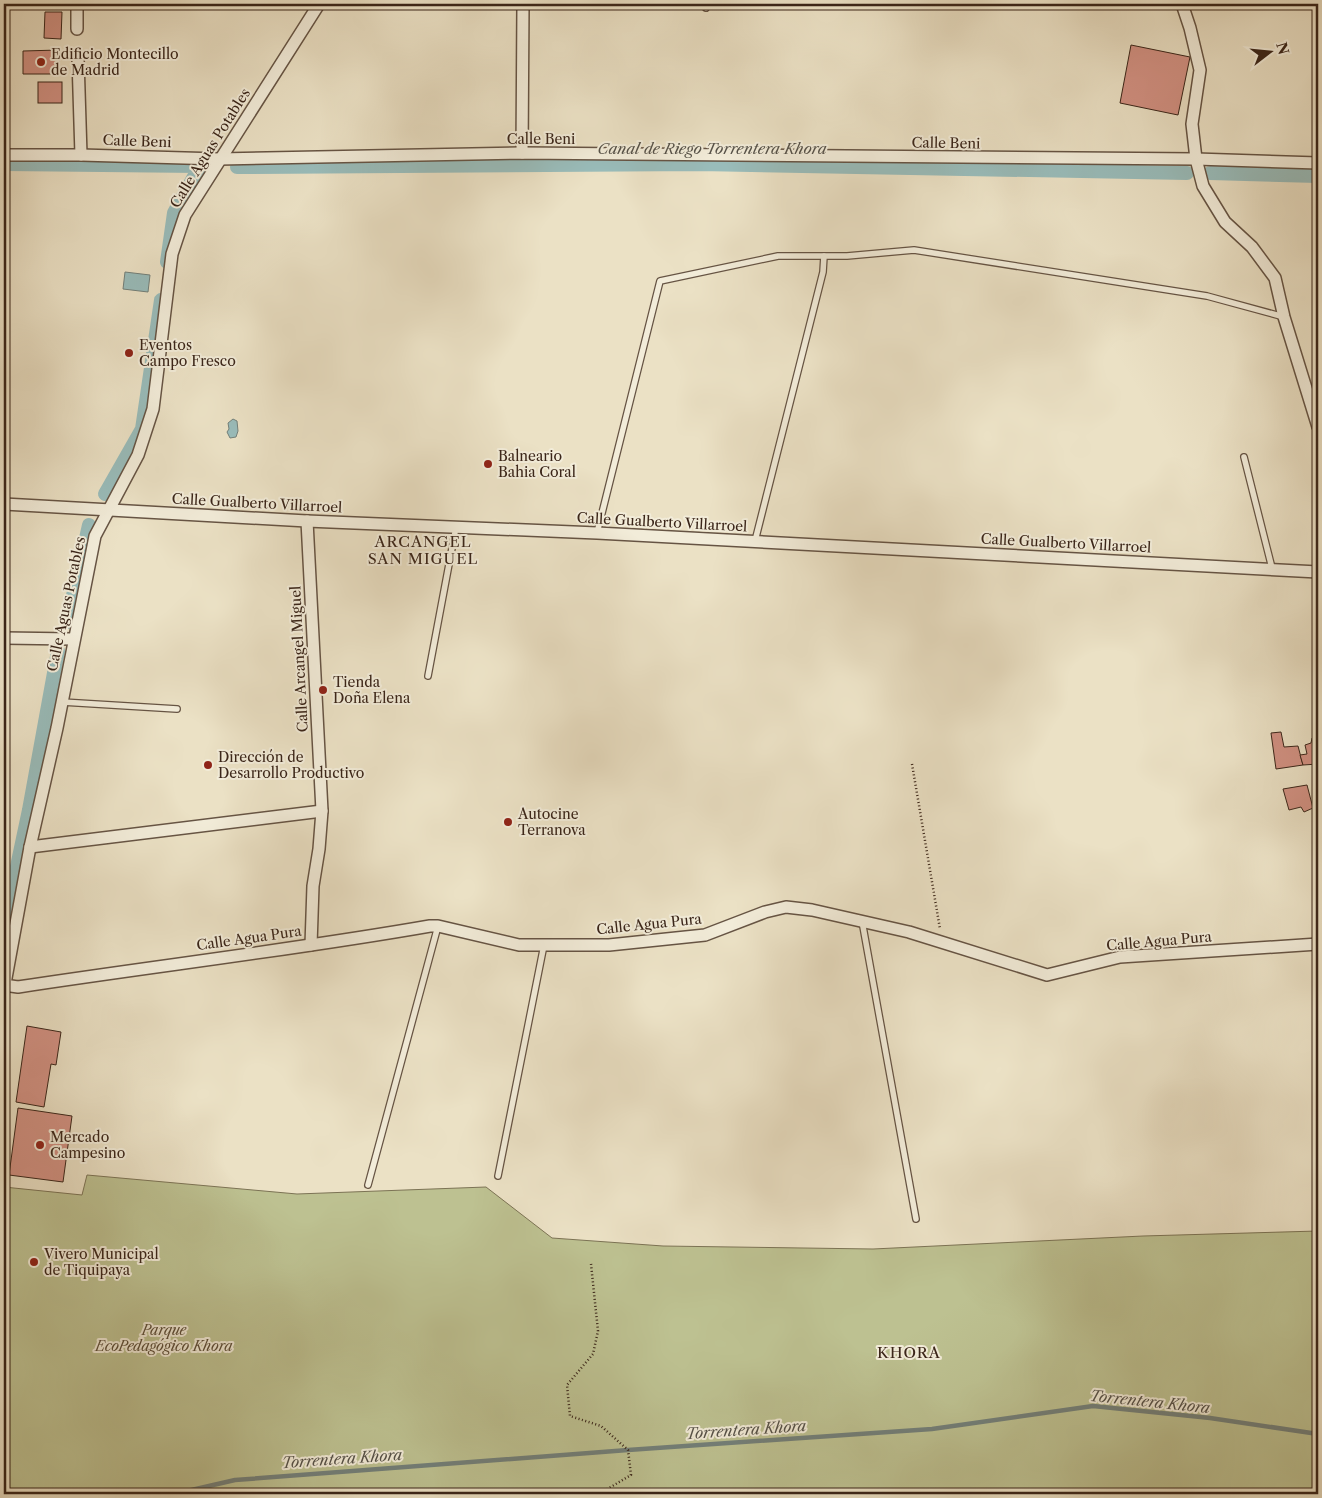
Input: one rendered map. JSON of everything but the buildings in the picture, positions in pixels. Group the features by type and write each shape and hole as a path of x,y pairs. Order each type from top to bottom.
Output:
{"street":[{"path":"77,4 77,28"},
{"name":"Calle Aguas Potables","path":"4,989 30,848 62,702 95,536 138,455 153,409 172,254 185,215 319,4"},
{"path":"522,4 522,153"},
{"path":"1182,4 1200,70 1192,124 1196,160 1203,186 1225,222 1252,247 1275,278 1284,317 1318,427"},
{"path":"78,59 81,155"},
{"name":"Calle Beni","path":"4,154 219,159 522,153 1318,163"},
{"name":"Calle Gualberto Villarroel","path":"4,504 307,521 755,541 1318,572"},
{"name":"Calle Arcangel Miguel","path":"307,521 322,811 319,849 313,886 311,945"},
{"path":"4,638 73,639"},
{"path":"30,848 322,811"},
{"name":"Calle Agua Pura","path":"4,985 18,987 341,942 438,926 519,945 609,945 705,934 765,912 786,907 812,910 862,921 942,942 1047,975 1120,957 1318,944"}],"lane":[{"path":"597,533 660,281 778,256 847,256 914,250 1207,296 1284,317"},
{"path":"755,541 823,272 824,256"},
{"path":"1244,457 1272,568"},
{"path":"428,676 456,527"},
{"path":"62,702 177,709"},
{"path":"862,921 916,1218"},
{"path":"368,1185 438,926"},
{"path":"498,1176 544,945"}],"path":[{"path":"912,764 942,942"},
{"path":"591,1264 598,1331 593,1354 567,1385 570,1416 601,1426 628,1450 631,1475 599,1494"}],"green space":[{"name":"Parque EcoPedagógico Khora","path":"87,1175 297,1194 486,1187 552,1238 663,1246 873,1249 1143,1236 1318,1231 1318,1494 4,1494 4,1187 82,1195"}],"water":[{"path":"125,272 150,275 148,292 123,289"},
{"path":"233,419 237,421 238,431 236,437 230,438 227,432 229,429 228,423"}],"waterway":[{"name":"Canal de Riego Torrentera Khora","path":"4,164 200,166 174,213 167,262"},
{"name":"Canal de Riego Torrentera Khora","path":"237,167 700,164 1187,173"},
{"name":"Canal de Riego Torrentera Khora","path":"1210,173 1318,176"},
{"name":"Canal de Riego Torrentera Khora","path":"105,494 142,429 161,300"},
{"name":"Canal de Riego Torrentera Khora","path":"67,622 89,525"},
{"name":"Canal de Riego Torrentera Khora","path":"4,928 29,810 58,651"},
{"name":"Torrentera Khora","path":"174,1494 235,1480 932,1429 1093,1406 1210,1418 1318,1434"}],"place":[{"name":"Edificio Montecillo de Madrid","path":"41,62"},
{"name":"Eventos Campo Fresco","path":"129,353"},
{"name":"Balneario Bahia Coral","path":"488,464"},
{"name":"Tienda Doña Elena","path":"323,690"},
{"name":"Dirección de Desarrollo Productivo","path":"208,765"},
{"name":"Autocine Terranova","path":"508,822"},
{"name":"Mercado Campesino","path":"40,1145"},
{"name":"Vivero Municipal de Tiquipaya","path":"34,1262"}],"district":[{"name":"ARCANGEL SAN MIGUEL","path":"423,550"},
{"name":"KHORA","path":"909,1353"}]}
